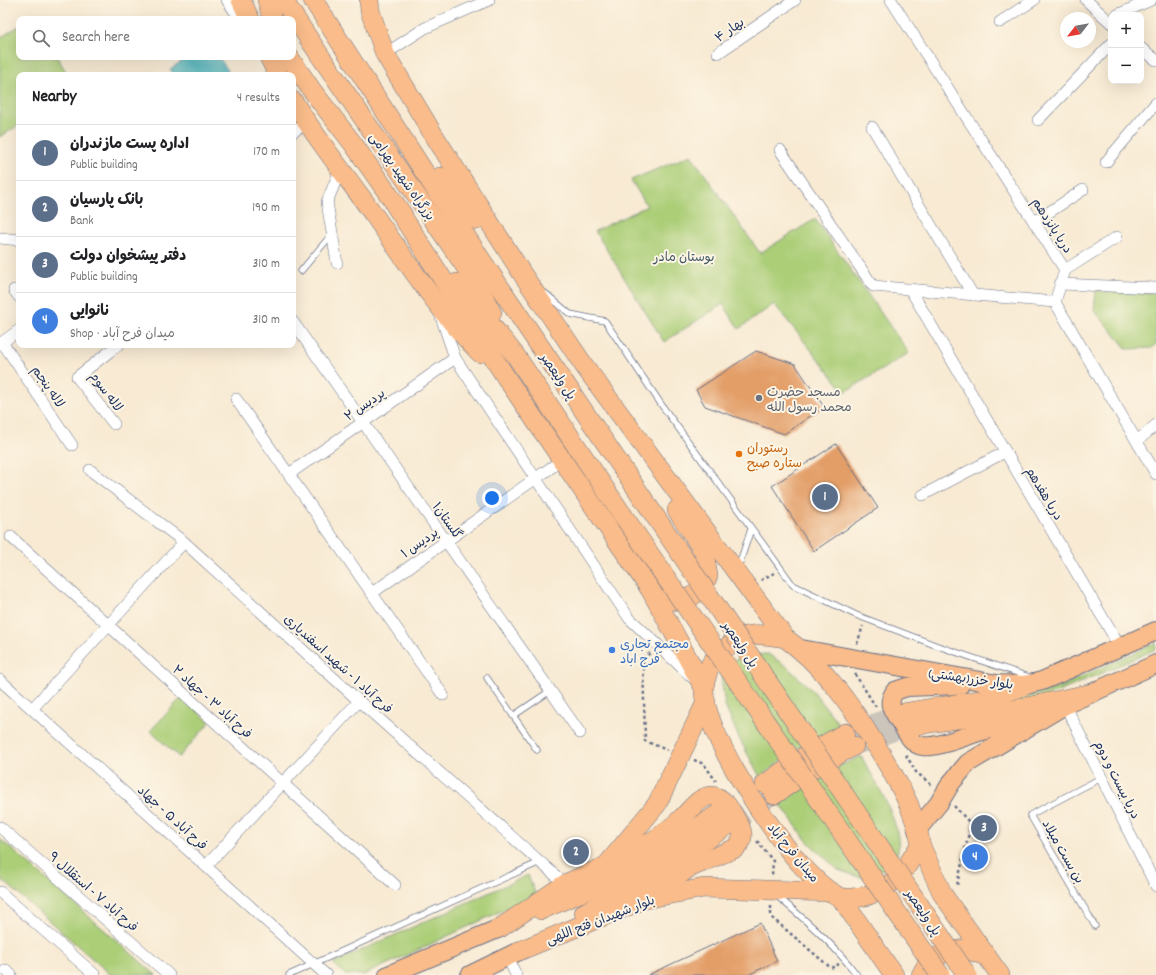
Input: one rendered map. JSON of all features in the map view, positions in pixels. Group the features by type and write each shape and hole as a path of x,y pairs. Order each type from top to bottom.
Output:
{"highway":[{"path":"240,0 248,16"},
{"path":"267,0 271,16"},
{"name":"بزرگراه شهید بهرامی","path":"283,0 294,16"},
{"name":"بزرگراه شهید بهرامی","path":"313,0 516,312"},
{"path":"322,0 335,34"},
{"path":"369,0 370,11 385,54 430,129 523,275 585,366 704,552 708,576 702,589 691,597 680,601 672,601 660,598 650,589"},
{"name":"بزرگراه شهید بهرامی","path":"296,20 476,282 516,356"},
{"path":"292,60 310,89 354,145 395,205 507,379 650,589 705,695 658,804 606,866"},
{"path":"296,112 300,127 340,170 437,304 465,338 507,379"},
{"path":"390,118 523,275"},
{"path":"395,205 516,356"},
{"name":"پل ولیعصر","path":"516,312 967,975"},
{"name":"پل ولیعصر","path":"516,356 622,514 940,975"},
{"path":"585,366 785,638"},
{"name":"میدان فرح آباد","path":"894,975 836,895 820,883 801,865 772,828 743,783 718,738 708,716 705,695 712,662 728,645 747,634 764,634 785,638 801,649 831,682 857,715 896,778 915,821 918,837 943,895 1000,975"},
{"path":"1034,683 991,698 905,720 998,713 1093,693"},
{"path":"769,790 804,757 849,740"},
{"path":"500,928 565,884 631,854 669,830 702,799 711,796 725,802 740,828 743,836 741,842 736,848 690,868 645,899"},
{"path":"500,928 616,877 726,818 665,867 513,953"},
{"path":"836,895 864,898 887,888 907,868 918,837"},
{"name":"بلوار شهیدان فتح اللهی","path":"513,953 645,899 704,888 745,888 836,895"},
{"path":"921,975 927,964 945,952 966,949 986,956"}],"main road":[{"name":"بلوار خزر(بهشتی)","path":"801,649 997,684 1034,683 1156,631"},
{"path":"918,837 951,783 968,763 1066,705 1156,664"},
{"path":"997,684 907,687 895,691 890,699 891,708 911,738 916,744 922,746 934,746 987,730 1034,724"},
{"path":"388,975 500,928"},
{"name":"بلوار شهیدان فتح اللهی","path":"470,975 513,953"}],"street":[{"path":"227,0 238,16"},
{"path":"385,54 425,28 489,0"},
{"name":"بهار ۴","path":"718,53 795,0"},
{"name":"دریا پانزدهم","path":"891,0 1064,270 1055,302"},
{"path":"1000,22 1034,0"},
{"path":"1086,0 1108,17"},
{"path":"1126,12 1151,0"},
{"path":"1038,120 1108,47"},
{"path":"1144,50 1156,60"},
{"path":"1106,162 1156,103"},
{"path":"872,127 973,295"},
{"path":"780,150 873,286 1055,302 1156,474"},
{"path":"337,263 327,202 340,170"},
{"path":"1034,222 1083,190"},
{"path":"1064,270 1117,237"},
{"path":"0,238 16,240"},
{"path":"1060,284 1156,288"},
{"name":"دریا هفدهم","path":"910,290 1120,647"},
{"path":"437,304 455,358 629,618 705,695"},
{"name":"گلستان۱","path":"296,326 580,733"},
{"path":"1,343 16,332"},
{"name":"لاله پنجم","path":"1,343 72,445"},
{"name":"لاله سوم","path":"114,348 77,377 114,424"},
{"name":"پردیس ۲","path":"289,474 455,358"},
{"path":"236,399 442,695"},
{"path":"1136,441 1156,424"},
{"path":"923,495 1005,452"},
{"name":"پردیس ۱","path":"372,593 562,460"},
{"name":"فرح آباد ۱ - شهید اسفندیاری","path":"90,470 184,542 359,701 565,884"},
{"name":"فرح آباد ۳ - جهاد ۲","path":"11,537 395,885"},
{"path":"32,709 184,542"},
{"name":"فرح آباد ۵ - جهاد","path":"0,680 326,975"},
{"path":"206,866 359,701"},
{"name":"دریا بیست و دوم","path":"1066,705 1156,886"},
{"name":"فرح آباد ۷ - استقلال ۹","path":"0,827 169,975"},
{"path":"0,892 95,975"},
{"path":"513,953 516,975"}],"lane":[{"path":"302,271 332,234"},
{"path":"523,275 570,314 605,321 663,407 793,585 865,618 1034,683"},
{"path":"737,572 751,529"},
{"path":"487,678 537,750"},
{"path":"512,716 550,691"},
{"name":"بن بست میلاد","path":"1095,926 1030,816 1101,778"},
{"path":"289,975 540,862"},
{"path":"772,891 824,936 847,961 857,975"}],"path":[{"path":"853,658 865,618"}],"green space":[{"path":"16,28 16,60 59,60 66,72 16,72 16,127 0,137 0,38"},
{"name":"بوستان مادر","path":"691,155 760,253 815,219 909,353 845,392 774,304 739,329 723,304 664,342 595,231 647,206 631,180"},
{"path":"1096,291 1156,293 1156,344 1152,348 1127,349 1094,310"},
{"path":"1156,643 1156,649 1056,693 1026,703 1002,701 1025,697 1054,689"},
{"path":"768,654 786,666 814,692 841,727 798,748 760,777 739,738 725,706 721,678 730,662 748,655"},
{"path":"182,697 210,722 179,757 150,731"},
{"path":"861,756 887,804 893,818 899,844 897,855 891,863 882,870 862,878 838,870 807,841 780,804 818,776"},
{"path":"0,839 156,975 111,975 0,878"},
{"path":"528,875 536,895 364,975 345,975 333,963"}],"water":[{"path":"184,60 221,60 229,72 172,72 170,69"}],"building":[{"name":"مسجد حضرت محمد رسول الله","path":"756,351 795,364 824,407 784,434 705,406 696,390"},
{"path":"836,444 878,508 814,551 772,486"},
{"path":"760,923 777,961 748,975 648,975"}],"tunnel":[{"path":"845,733 902,713"},
{"path":"854,746 909,726"},
{"path":"730,824 770,797"}],"place":[{"name":"مسجد حضرت محمد رسول الله","path":"759,398"},
{"name":"رستوران ستاره صبح","path":"739,454"},
{"name":"اداره پست مازندران","path":"825,497"},
{"name":"مجتمع تجاری فرح اباد","path":"612,650"},
{"name":"دفتر پیشخوان دولت","path":"984,828"},
{"name":"بانک پارسیان","path":"576,852"},
{"name":"نانوایی","path":"975,857"}]}
